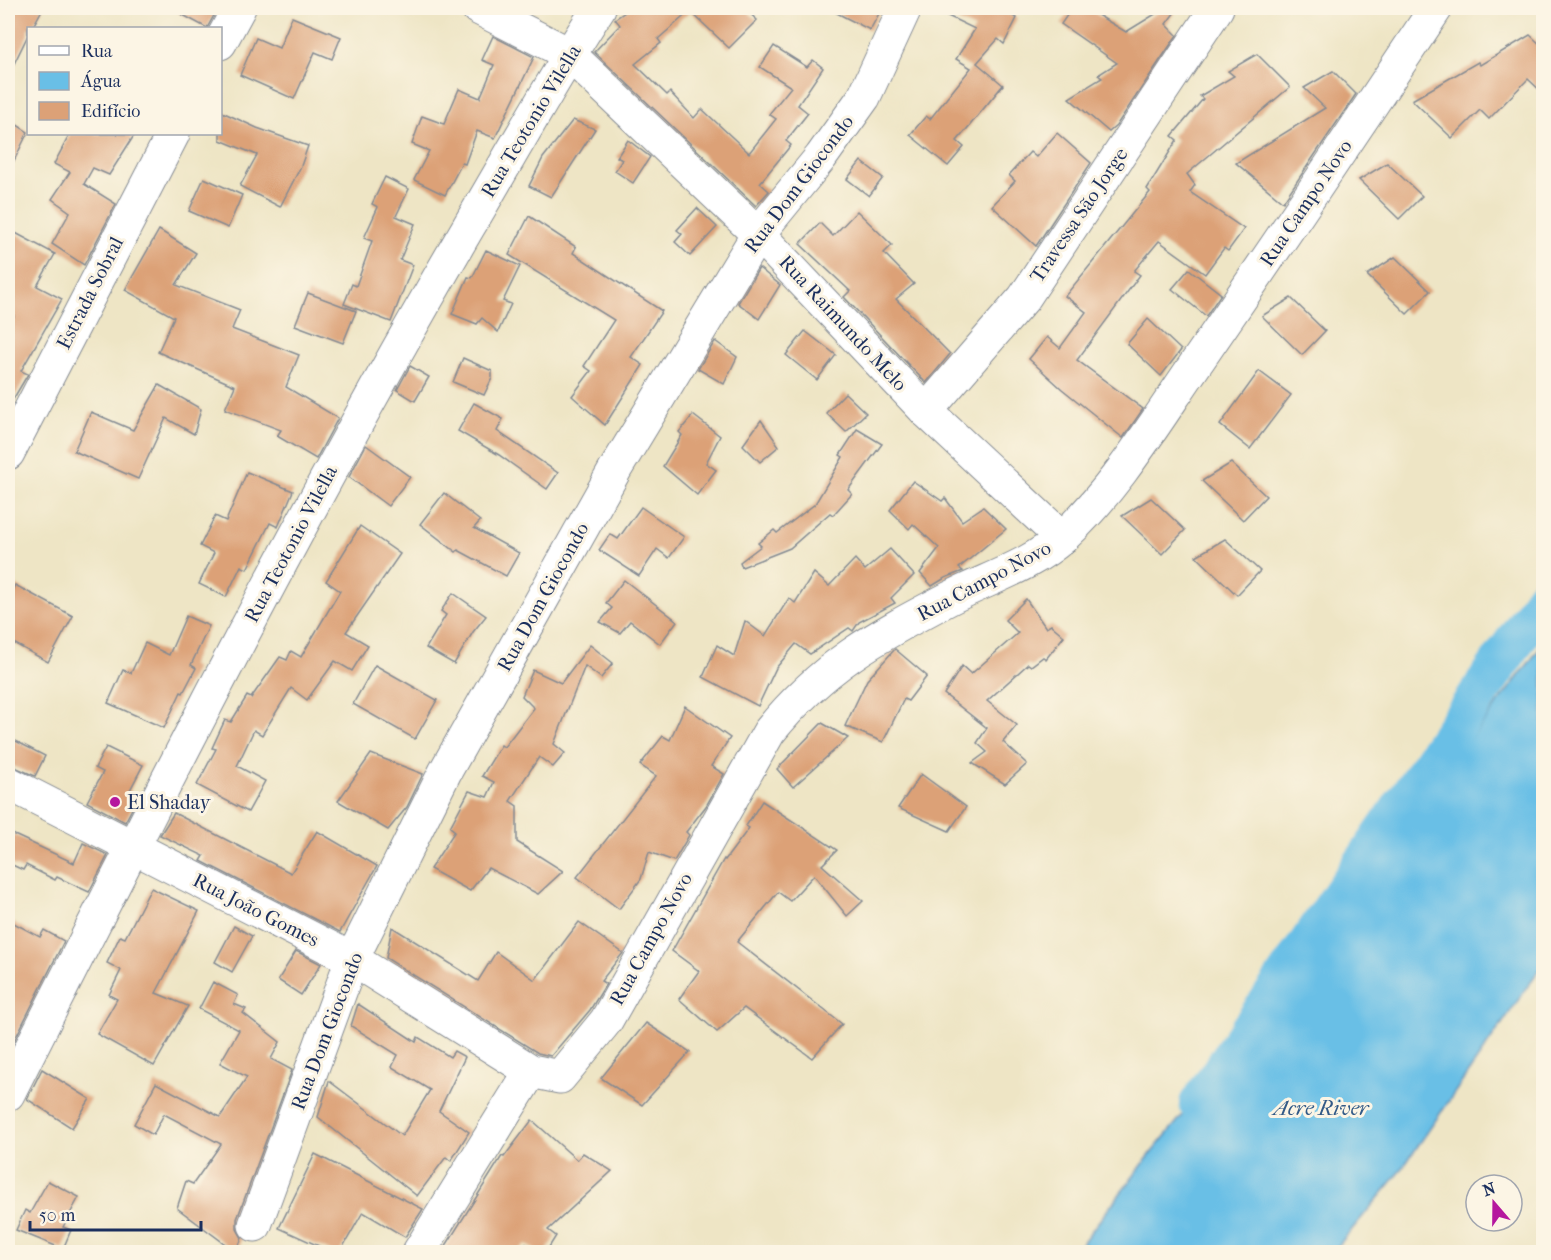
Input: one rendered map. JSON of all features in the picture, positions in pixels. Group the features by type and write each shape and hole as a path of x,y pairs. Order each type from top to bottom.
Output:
{"street":[{"path":"222,39 239,8"},
{"name":"Rua Raimundo Melo","path":"478,8 569,54 758,234 926,411 1062,538"},
{"name":"Rua Teotonio Vilella","path":"8,1094 285,553 371,398 569,54 599,8"},
{"name":"Rua Dom Giocondo","path":"255,1225 352,959 445,772 582,528 758,234 821,157 864,97 905,8"},
{"name":"Travessa São Jorge","path":"926,411 1024,298 1217,8"},
{"name":"Rua Campo Novo","path":"586,1047 606,1021 769,732 825,673 860,647 951,598 1028,562 1062,538 1088,512 1122,470 1265,263 1436,8"},
{"name":"Estrada Sobral","path":"8,453 172,135"},
{"name":"Rua João Gomes","path":"8,783 352,959 531,1071 560,1077 586,1047"},
{"path":"419,1252 531,1071"}],"water":[{"name":"Acre River","path":"1543,644 1543,964 1400,1172 1333,1252 1075,1252 1153,1151 1293,981 1419,807"}],"building":[{"path":"8,8 43,8 33,27 27,27 27,37 8,76"},
{"path":"170,8 218,8 208,27"},
{"path":"631,8 744,8 757,20 729,48 690,11 658,39 661,43 635,64 667,95 670,92 694,118 702,109 749,153 776,119 769,114 791,87 760,67 774,46 807,67 813,60 823,68 798,105 808,113 786,141 791,145 760,183 769,191 756,206 594,52 620,25 615,19"},
{"path":"827,8 882,8 870,30"},
{"path":"931,8 995,8 1017,18 1004,44 998,39 977,63 1003,85 957,141 964,147 948,166 910,135 926,116 930,119 971,68 956,59 975,29"},
{"path":"1072,8 1086,8 1126,32 1165,8 1178,8 1166,24 1177,35 1116,126 1109,132 1069,98 1102,78 1098,75 1117,63 1061,24"},
{"path":"292,17 341,37 332,59 315,52 294,99 240,75 256,38 279,48"},
{"path":"1530,35 1544,48 1544,94 1528,79 1489,119 1480,110 1452,138 1412,100 1478,62 1480,65"},
{"path":"493,36 534,57 495,138 477,131 465,164 462,163 445,195 414,180 429,151 412,144 422,116 444,124 459,89 480,98 494,65 482,60"},
{"path":"1257,54 1290,87 1187,174 1195,185 1190,192 1244,229 1228,251 1224,248 1205,274 1159,241 1134,271 1140,275 1077,360 1143,409 1123,438 1029,359 1047,337 1060,348 1086,312 1065,296 1150,192 1147,189 1177,140 1172,136 1203,99 1200,96 1234,76 1228,71"},
{"path":"1333,71 1356,94 1283,202 1236,163 1325,108 1304,88"},
{"path":"222,112 257,128 308,146 301,166 280,207 240,186 257,155 220,140"},
{"path":"8,119 27,131 27,134 8,173"},
{"path":"573,120 595,129 551,197 529,186 543,158"},
{"path":"1057,133 1091,163 1036,246 992,206 1015,181 1009,175 1030,152 1036,157"},
{"path":"69,135 134,135 109,175 93,168 84,184 116,204 84,265 52,244 70,212 52,199 70,172 54,164"},
{"path":"628,140 650,157 633,183 615,171 622,160 617,157"},
{"path":"861,161 883,178 869,196 847,179"},
{"path":"1387,163 1422,196 1399,219 1359,180"},
{"path":"385,177 409,189 396,216 415,224 400,260 413,265 391,322 344,304 352,284 356,286 372,241 364,238 378,207 372,204"},
{"path":"204,178 242,195 228,228 189,211"},
{"path":"697,208 717,227 690,256 675,242 682,234 677,230"},
{"path":"857,211 892,245 884,253 914,284 896,299 950,354 926,383 844,297 850,291 800,244 820,223 833,236"},
{"path":"529,216 576,247 573,253 662,311 631,357 643,365 605,425 572,396 591,371 584,366 614,320 509,255"},
{"path":"8,229 55,254 37,286 62,299 21,371 28,374 8,408 8,328 14,316 8,313"},
{"path":"159,230 196,253 176,285 240,310 232,329 299,355 286,387 338,418 316,459 277,436 281,430 225,409 235,386 158,352 174,317 125,290"},
{"path":"486,250 520,266 503,301 511,304 498,332 482,318 477,324 452,314 468,277 472,278"},
{"path":"1395,257 1430,291 1407,314 1367,275"},
{"path":"759,268 780,285 759,319 738,303"},
{"path":"1189,269 1221,294 1206,316 1172,289"},
{"path":"308,293 356,311 343,343 295,325"},
{"path":"1291,298 1325,331 1302,355 1262,316"},
{"path":"1148,319 1181,350 1161,376 1127,344"},
{"path":"805,331 836,355 817,380 786,355"},
{"path":"715,341 737,357 724,384 698,369"},
{"path":"463,358 492,371 492,378 484,395 453,382"},
{"path":"410,366 429,377 415,401 397,390"},
{"path":"1259,371 1291,395 1250,449 1220,425"},
{"path":"159,385 201,409 194,434 166,418 138,479 74,451 91,412 133,430"},
{"path":"845,393 866,413 846,432 826,413"},
{"path":"474,403 503,419 497,431 558,473 547,489 499,455 458,431"},
{"path":"693,415 720,436 706,463 716,470 697,495 663,466 682,435 679,432"},
{"path":"761,420 779,446 760,462 743,445"},
{"path":"857,429 882,444 848,490 852,494 833,515 830,513 790,548 742,567 740,562 761,546 758,543 774,530 777,533 815,504 843,457 840,455"},
{"path":"366,445 410,477 388,506 349,477"},
{"path":"1231,463 1266,496 1243,520 1202,481"},
{"path":"247,472 293,491 278,527 270,523 247,569 241,566 226,597 199,584 214,553 200,546 215,516 226,521"},
{"path":"913,481 942,501 945,498 962,521 983,507 1006,529 959,568 963,571 932,586 920,573 939,548 913,524 909,529 890,510"},
{"path":"444,493 480,521 474,528 519,553 506,576 458,550 456,552 420,524"},
{"path":"1151,498 1185,530 1162,554 1122,516"},
{"path":"641,507 684,537 669,558 657,549 639,576 599,550 610,534 618,539"},
{"path":"360,526 400,554 346,632 368,645 352,671 335,661 307,700 291,688 262,735 254,730 237,766 265,781 248,812 197,785 216,749 212,748 225,720 231,722 247,696 251,698 280,657 287,660 291,651 301,657 340,591 326,581"},
{"path":"1225,539 1260,571 1237,595 1196,556"},
{"path":"890,549 914,575 891,598 895,603 859,622 853,631 849,628 810,654 796,644 776,668 758,706 703,677 717,645 734,656 745,621 765,636 789,598 795,603 814,573 829,586 855,559 865,570"},
{"path":"624,580 677,621 660,644 630,621 620,633 600,622 612,608 606,603"},
{"path":"15,585 73,616 48,662 8,640 8,599"},
{"path":"453,593 486,616 473,632 454,664 426,648 446,615 441,611"},
{"path":"1026,599 1046,628 1051,625 1064,636 1046,659 1043,657 1031,666 1028,664 987,701 1017,725 1003,742 1027,764 1005,784 972,763 987,752 977,743 987,728 944,694 962,666 971,674 1018,633 1005,620"},
{"path":"186,616 209,626 191,665 196,668 183,693 181,692 164,728 108,703 123,670 131,673 145,643 169,655"},
{"path":"590,645 613,663 601,678 585,666 554,744 565,753 553,767 539,757 510,801 517,806 517,842 563,871 538,894 488,868 470,891 430,869 455,831 450,827 469,791 487,797 494,782 482,776 501,745 504,747 534,708 522,696 533,670 561,683"},
{"path":"895,649 927,676 908,701 904,699 883,742 845,726 867,680"},
{"path":"375,665 437,700 415,739 353,704"},
{"path":"685,706 730,738 711,766 724,774 706,806 686,832 689,835 674,861 649,852 641,879 619,909 577,877 656,776 640,765 663,736 670,740"},
{"path":"822,723 848,738 793,787 777,769"},
{"path":"8,737 45,756 35,776 8,764"},
{"path":"106,747 143,765 129,792 138,797 125,822 87,802 103,772 95,768"},
{"path":"371,754 423,774 407,807 388,830 338,801"},
{"path":"921,774 966,807 949,831 898,808"},
{"path":"762,801 837,850 822,865 863,901 847,916 814,875 790,901 778,892 737,942 842,1024 812,1058 744,1008 717,1032 679,999 699,971 672,951 724,859 749,828 746,826"},
{"path":"174,813 291,873 317,831 377,866 340,932 201,861 204,856 160,835"},
{"path":"8,832 74,863 83,843 108,855 89,892 57,877 55,880 26,865 23,870 8,863"},
{"path":"151,888 199,911 156,993 188,1006 154,1066 97,1034 117,999 109,995 121,970 107,963 120,936 125,938"},
{"path":"8,920 40,937 44,930 64,941 8,1053"},
{"path":"579,922 623,953 601,981 606,984 590,1010 551,1056 538,1053 386,958 392,927 478,981 496,952 535,980"},
{"path":"234,926 252,936 232,972 215,962"},
{"path":"296,951 321,964 301,995 278,980"},
{"path":"213,982 238,995 234,1004 246,1009 243,1013 280,1042 271,1059 292,1070 237,1219 237,1229 242,1238 236,1252 177,1208 186,1181 193,1184 221,1144 164,1114 153,1135 134,1124 156,1083 220,1117 247,1077 220,1063 239,1030 199,1009"},
{"path":"358,1004 416,1042 418,1037 450,1057 454,1051 465,1057 439,1111 469,1132 451,1161 446,1157 417,1196 318,1117 329,1081 402,1136 430,1090 392,1067 398,1055 351,1026"},
{"path":"646,1023 690,1052 642,1105 601,1078"},
{"path":"42,1069 90,1099 72,1128 27,1099"},
{"path":"532,1120 577,1160 583,1153 612,1171 548,1230 556,1236 546,1252 538,1252 526,1244 516,1252 442,1252 502,1156 504,1157"},
{"path":"315,1154 423,1209 405,1237 363,1212 340,1252 332,1252 279,1228"},
{"path":"48,1181 79,1197 63,1227 71,1230 63,1249 16,1230 25,1210 30,1213"}],"waterway":[{"name":"Acre River","path":"1199,1104 1544,598"}],"place":[{"name":"El Shaday","path":"115,802"}]}
